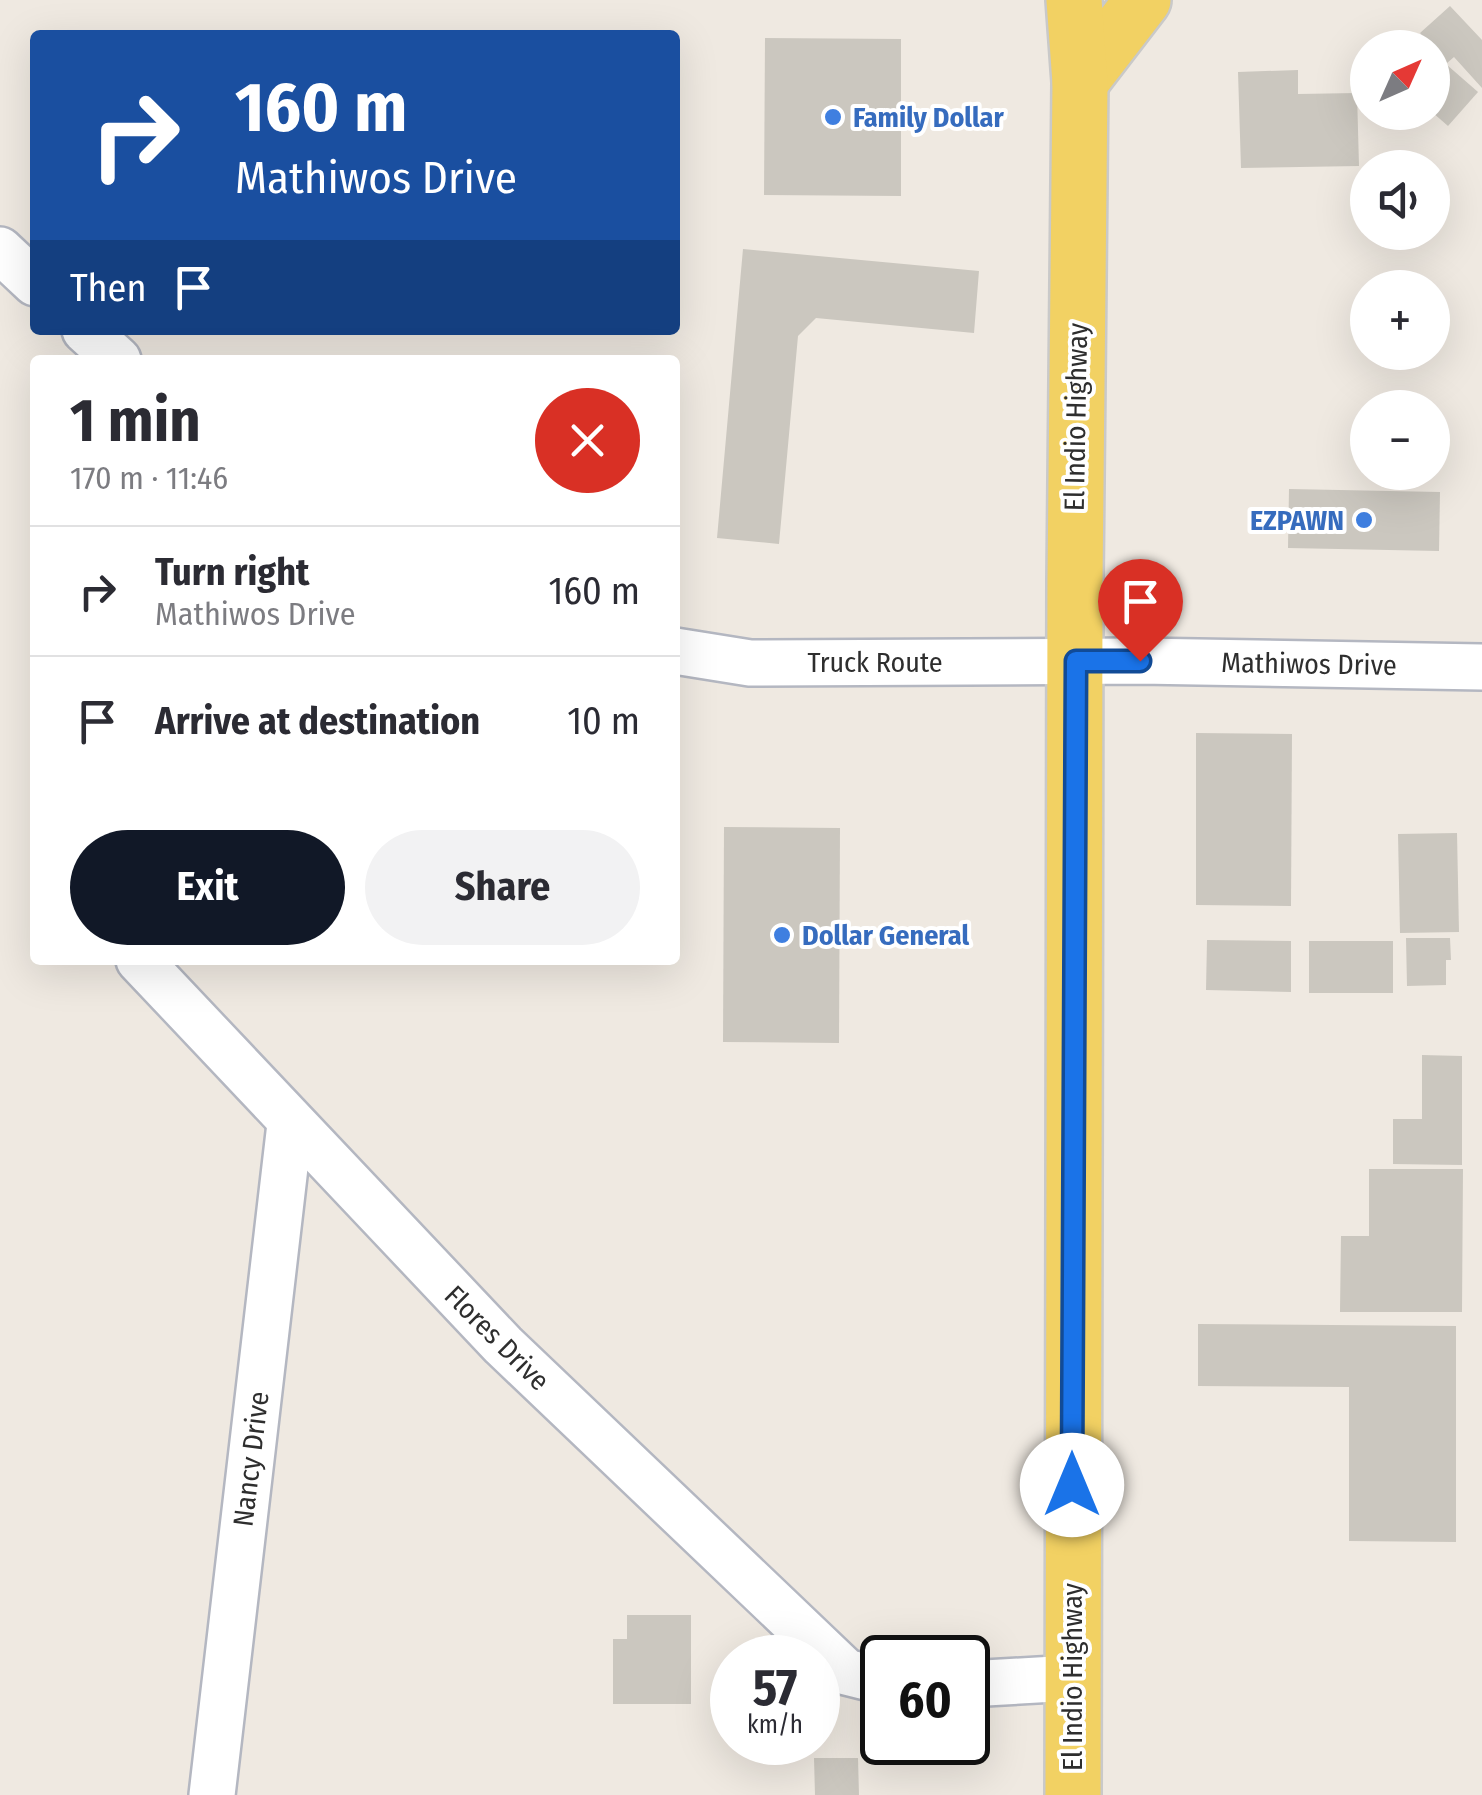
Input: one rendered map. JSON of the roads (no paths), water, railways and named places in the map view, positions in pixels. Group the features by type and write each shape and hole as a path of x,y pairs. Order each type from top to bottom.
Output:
{"main road":[{"name":"El Indio Highway","path":"1072,1795 1080,82 1074,0"},
{"path":"1080,82 1142,0"}],"street":[{"path":"0,250 30,278"},
{"path":"90,335 112,355"},
{"name":"Truck Route","path":"680,653 750,663 1076,661"},
{"name":"Mathiwos Drive","path":"1076,661 1482,667"},
{"name":"Flores Drive","path":"144,965 502,1345 794,1624 846,1672 860,1676"},
{"name":"Nancy Drive","path":"212,1795 290,1124"},
{"path":"990,1683 1072,1678"}],"place":[{"name":"Family Dollar","path":"833,117"},
{"name":"EZPAWN","path":"1364,520"},
{"name":"Dollar General","path":"782,935"}]}
